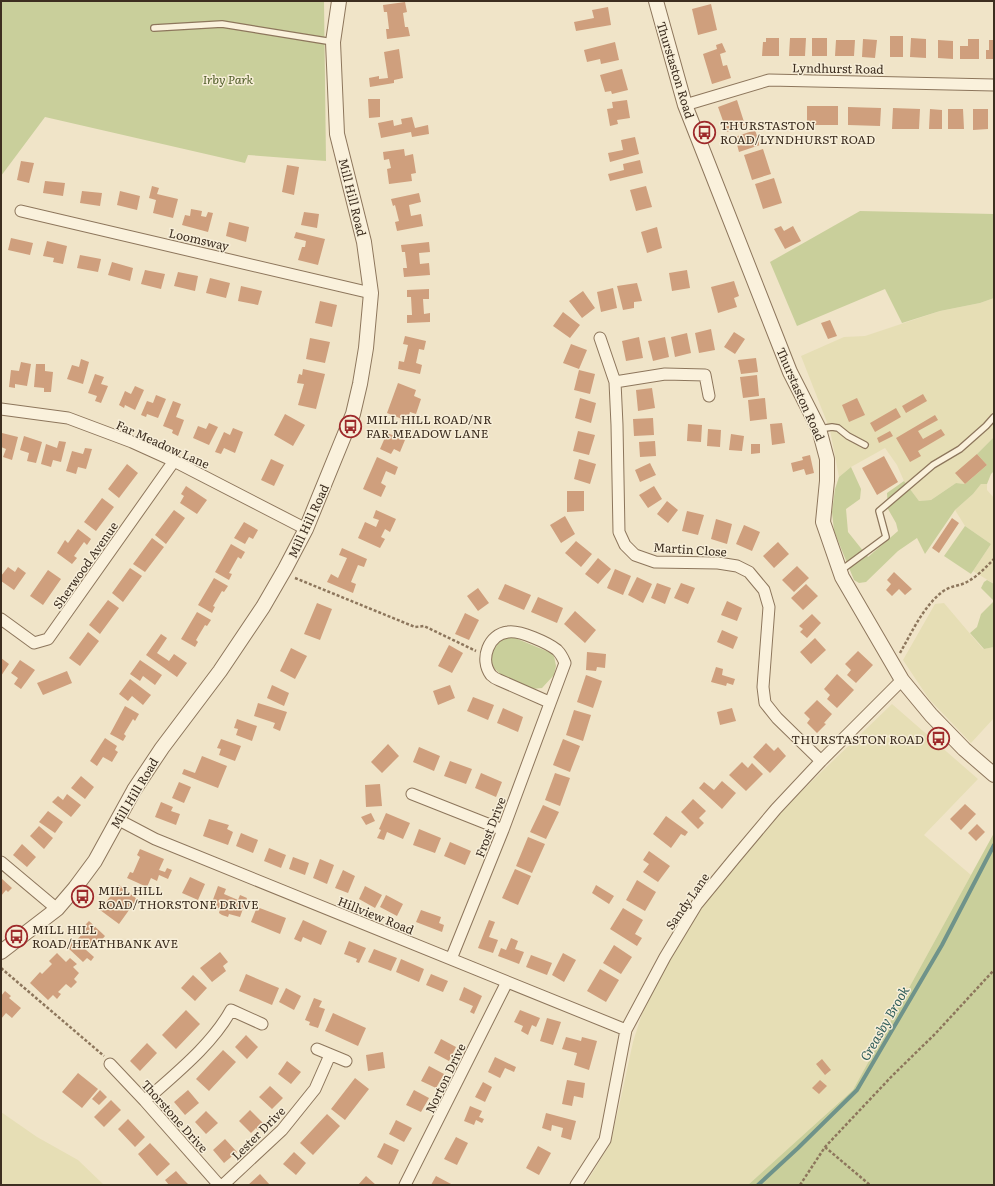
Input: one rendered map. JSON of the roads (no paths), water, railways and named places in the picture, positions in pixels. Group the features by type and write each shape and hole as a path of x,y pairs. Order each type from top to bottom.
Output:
{"street":[{"name":"Mill Hill Road","path":"1,952 57,909 95,862 134,790 158,754 220,671 263,607 306,529 353,414 366,348 371,293 364,242 337,134 333,42 339,1"},
{"name":"Thurstaston Road","path":"656,1 685,105 790,372 819,429 828,459 823,522 840,571 902,680 931,715 964,749 994,775"},
{"name":"Lyndhurst Road","path":"685,105 769,80 994,85"},
{"name":"Loomsway","path":"21,211 371,293"},
{"name":"Martin Close","path":"600,338 615,382 619,532 625,545 635,555 655,562 718,563 737,566 749,572 764,590 769,607 763,687 765,703 777,718 821,761"},
{"path":"615,382 665,374 705,375 709,396"},
{"name":"Far Meadow Lane","path":"1,409 68,418 132,442 174,461 306,529"},
{"name":"Sherwood Avenue","path":"1,619 34,643 48,639 174,461"},
{"name":"Frost Drive","path":"451,959 503,830 549,702 565,663 563,657 558,651 548,644 519,633 509,632 500,635 492,641 487,648 486,656 491,675 549,702"},
{"name":"Sandy Lane","path":"576,1185 605,1140 626,1030 665,957 697,904 772,815 821,761 902,680"},
{"path":"412,794 503,830"},
{"name":"Hillview Road","path":"117,819 155,839 626,1030"},
{"path":"1,862 57,909"},
{"name":"Norton Drive","path":"406,1185 507,982"},
{"path":"145,1101 192,1058 224,1023 231,1010 262,1024"},
{"path":"317,1049 346,1061"},
{"name":"Lester Drive","path":"223,1185 282,1130 315,1089 330,1054"},
{"name":"Thorstone Drive","path":"110,1064 145,1101 219,1185"}],"lane":[{"path":"154,28 222,24 333,42"},
{"path":"840,571 886,537 879,511 934,465 960,449 994,417"},
{"path":"819,429 832,426 838,428 848,436 865,445"}],"waterway":[{"name":"Greasby Brook","path":"758,1185 857,1090 942,945 994,845"}],"place":[{"name":"THURSTASTON ROAD/LYNDHURST ROAD","path":"704,132"},
{"name":"MILL HILL ROAD/NR FAR MEADOW LANE","path":"350,426"},
{"name":"THURSTASTON ROAD","path":"939,739"},
{"name":"MILL HILL ROAD/THORSTONE DRIVE","path":"82,897"},
{"name":"MILL HILL ROAD/HEATHBANK AVE","path":"17,936"}],"park label":[{"name":"Irby Park","path":"228,79"}]}
